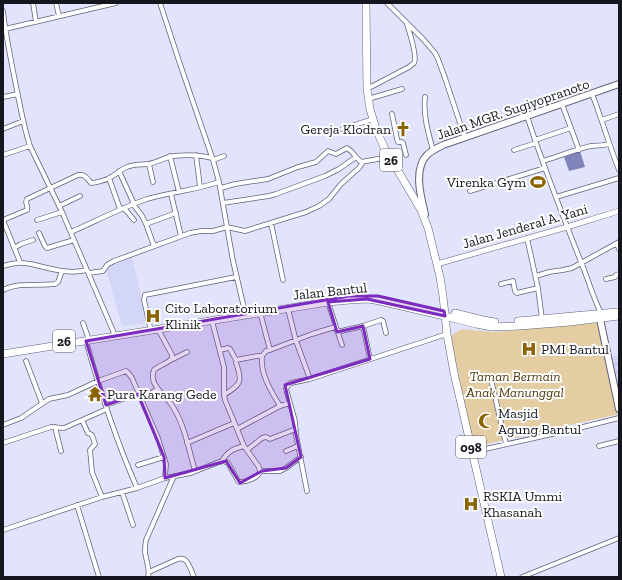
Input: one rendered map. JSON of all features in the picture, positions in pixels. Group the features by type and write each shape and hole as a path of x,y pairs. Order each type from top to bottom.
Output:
{"main road":[{"name":"26","path":"366,3 367,89 373,119 389,157 421,210 426,222 437,264 443,296 444,313"},
{"name":"Jalan MGR. Sugiyopranoto","path":"430,235 418,180 419,171 425,156 443,145 619,84"},
{"name":"Jalan Bantul","path":"3,352 212,321 260,311 349,296 365,295 388,298 444,313"},
{"name":"Jalan Bantul","path":"87,339 114,333 245,312 288,309 350,300 375,300 444,313"},
{"path":"444,313 476,324 492,326 526,325 600,316 619,312"},
{"path":"444,313 495,322 619,316"},
{"name":"098","path":"444,313 447,334 472,452 501,577"},
{"path":"600,316 619,409"}],"street":[{"path":"34,3 36,22"},
{"path":"56,3 60,16"},
{"path":"5,31 116,3"},
{"path":"160,3 221,188 226,227 236,278 245,312"},
{"path":"388,3 435,53 446,78 465,138"},
{"path":"3,11 5,31 22,121 30,146 62,212 114,333"},
{"path":"367,89 409,67 415,61 407,23"},
{"path":"368,99 402,89"},
{"path":"3,97 18,94"},
{"path":"592,94 619,170"},
{"path":"425,97 424,111 433,150"},
{"path":"562,104 578,150"},
{"path":"392,114 398,142 404,143 406,155"},
{"path":"602,120 619,114"},
{"path":"527,116 535,142 582,263 600,316"},
{"path":"342,129 373,119"},
{"path":"3,129 22,121"},
{"path":"514,150 571,128"},
{"path":"543,161 578,150 609,144"},
{"path":"3,155 30,146"},
{"path":"221,188 234,184 268,179 298,167 316,162 328,151 336,154 347,148 359,161 363,162 389,157"},
{"path":"20,262 3,220 27,210 28,209 25,202 27,199 78,175 85,176 92,183 109,178 128,166 149,164 170,156 206,156 212,159 224,156"},
{"path":"170,156 179,192"},
{"path":"196,156 200,187"},
{"path":"223,203 269,196 325,176 339,169 356,157"},
{"path":"3,266 20,262 43,266 62,272 77,273 103,271 110,263 181,236 196,232 213,231 226,227 245,230 271,223 306,212 324,203 332,196 341,184 359,168 363,162"},
{"path":"149,164 153,182"},
{"path":"470,191 545,168"},
{"path":"119,171 134,204 146,224 154,246"},
{"path":"109,178 122,208 134,220"},
{"path":"556,197 619,178"},
{"path":"70,232 122,208 157,197 219,182"},
{"path":"172,194 181,236"},
{"path":"59,206 80,196"},
{"name":"Jalan Jenderal A. Yani","path":"437,264 619,211"},
{"path":"37,220 62,212"},
{"path":"146,224 176,213"},
{"path":"271,223 283,280"},
{"path":"39,233 47,248 74,240"},
{"path":"527,238 536,276 542,319"},
{"path":"14,248 33,240"},
{"path":"536,276 568,269 582,263 618,242 619,248"},
{"path":"3,290 19,286 55,284 58,282 62,272"},
{"path":"606,279 619,274"},
{"path":"150,327 144,300 145,295 236,278"},
{"path":"501,284 514,281 515,291 517,293 538,288"},
{"path":"328,302 342,345"},
{"path":"288,309 296,341 310,379"},
{"path":"260,311 270,350"},
{"path":"337,332 382,320 386,333"},
{"path":"212,321 224,367 224,395 228,408 245,448 259,467 260,471"},
{"path":"83,323 106,407 137,488"},
{"path":"363,326 370,359"},
{"path":"280,406 268,384 263,370 261,359 262,356 270,350 335,327"},
{"path":"158,329 172,355 172,360"},
{"path":"307,491 296,435 295,422 286,389 288,385 447,334"},
{"path":"220,350 230,349 236,360 262,356"},
{"path":"187,352 156,368 153,371 152,377 158,389 172,404 181,423 195,471"},
{"path":"26,361 42,403"},
{"path":"224,395 234,388 240,380 236,362"},
{"path":"3,425 21,418 42,403 54,398 68,395 98,381 126,372 131,376 156,432 164,457 166,468 165,478"},
{"path":"492,384 506,444"},
{"path":"3,443 55,427 64,428 106,407 138,394 144,395 158,389"},
{"path":"237,429 280,406 290,403"},
{"path":"472,452 619,418"},
{"path":"82,420 88,432 92,435 95,445 90,450 92,472 102,497"},
{"path":"187,443 234,423"},
{"path":"55,427 61,451"},
{"path":"3,530 102,497 137,488 165,478 195,471 222,461 228,452 235,448 245,448 262,438 266,437 270,439 296,429"},
{"path":"598,446 619,441"},
{"path":"286,451 298,446"},
{"path":"138,465 164,457"},
{"path":"260,471 280,470 286,468 301,457"},
{"path":"222,461 228,463 239,482 243,482 257,476 260,471"},
{"path":"173,477 146,540 145,556 149,575 181,558 186,560 194,577"},
{"path":"122,492 133,525"},
{"path":"77,505 100,577"},
{"path":"522,577 619,538"}],"highlighted area":[{"path":"349,296 378,296 444,311 445,316 367,299 328,302 337,332 363,326 370,359 285,385 301,457 286,468 262,471 240,483 226,461 165,478 164,457 138,394 106,405 86,341"}],"shaded area":[{"path":"132,257 148,323 122,326 106,269 107,266 120,260"},
{"path":"619,356 619,390 612,357"}],"green space":[{"name":"Taman Bermain Anak Manunggal","path":"600,319 619,414 474,447 451,338 452,335 462,329 492,332 519,330"}],"water":[{"path":"580,151 585,167 569,171 564,157"}],"place":[{"name":"Gereja Klodran","path":"403,129"},
{"name":"Virenka Gym","path":"538,182"},
{"name":"Cito Laboratorium Klinik","path":"153,316"},
{"name":"PMI Bantul","path":"529,349"},
{"name":"Pura Karang Gede","path":"95,394"},
{"name":"Masjid Agung Bantul","path":"486,421"},
{"name":"RSKIA Ummi Khasanah","path":"471,504"}]}
